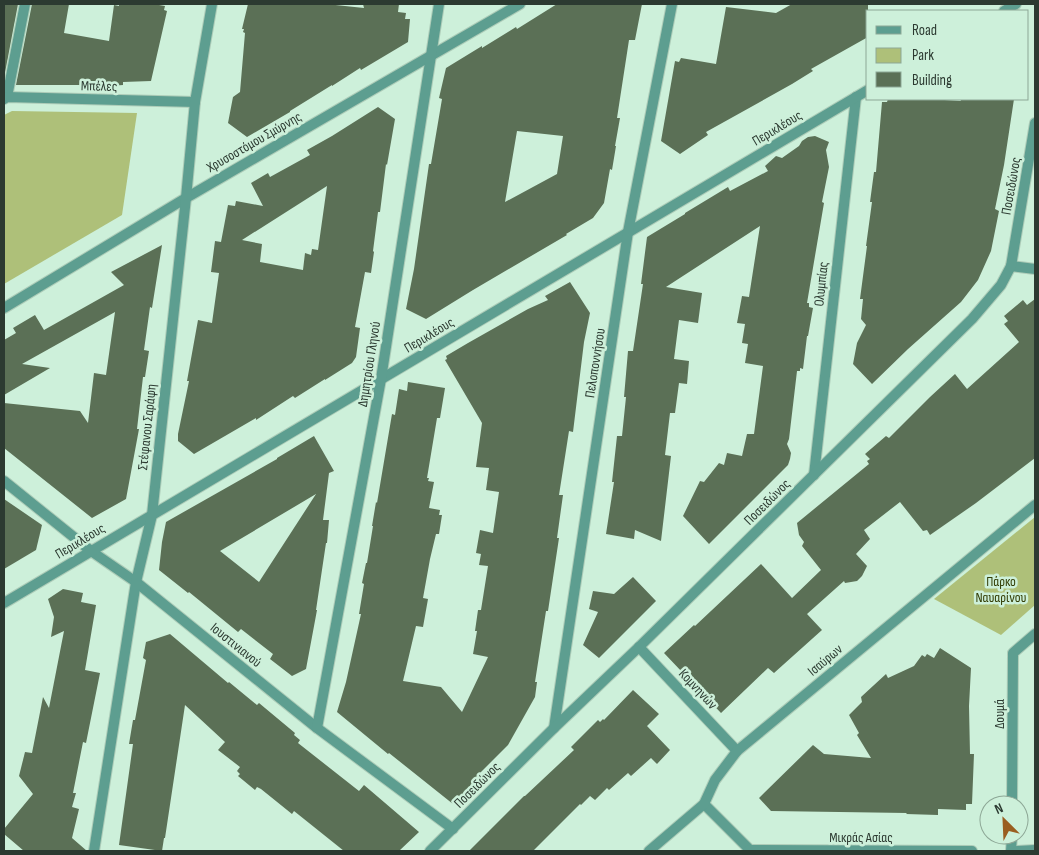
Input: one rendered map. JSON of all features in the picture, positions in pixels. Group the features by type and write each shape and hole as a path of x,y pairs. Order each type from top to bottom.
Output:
{"street":[{"path":"6,98 25,4"},
{"name":"Στέφανου Σαράφη","path":"94,851 136,582 152,515 195,102 212,4"},
{"name":"Δημητρίου Γληνού","path":"317,728 381,379 439,4"},
{"name":"Χρυσοστόμου Σμύρνης","path":"4,308 186,198 520,4"},
{"name":"Πελοποννήσου","path":"554,728 628,232 672,4"},
{"name":"Περικλέους","path":"4,603 866,91"},
{"name":"Ολυμπίας","path":"814,475 856,97"},
{"name":"Μπέλες","path":"6,98 195,102"},
{"name":"Ποσειδώνος","path":"430,851 972,319 1001,285 1011,266 1035,123"},
{"path":"1011,266 1035,269"},
{"name":"Ιουστινιανού","path":"4,481 91,551 136,582 317,728 453,829"},
{"name":"Ισαύρων","path":"650,851 704,804 715,780 736,751 1035,505"},
{"name":"Δουμά","path":"1012,795 1013,653 1035,634"},
{"name":"Κομνηνών","path":"639,647 736,751"},
{"path":"704,804 750,850"},
{"name":"Μικράς Ασίας","path":"750,850 972,851"},
{"path":"1017,851 1035,850"}],"green space":[{"path":"12,111 137,113 122,215 4,284 4,115"},
{"name":"Πάρκο Ναυαρίνου","path":"1035,517 1035,605 1001,635 934,599"}],"building":[{"path":"4,4 18,4 4,78"},
{"path":"32,4 69,4 64,33 109,41 114,5 153,4 165,6 164,10 167,11 151,81 123,82 123,85 95,87 95,85 16,85"},
{"path":"248,4 326,4 364,8 363,4 399,4 398,12 406,13 405,19 410,19 408,42 361,70 360,68 247,137 228,123 233,97 240,92 245,33 243,32 244,29 242,29"},
{"path":"557,4 642,4 635,40 629,40 617,118 620,118 616,146 604,203 593,218 567,235 426,319 406,309 414,269 429,164 431,164 442,99 439,98 446,68 516,27 517,29","holes":["517,131 563,136 557,174 505,202"]},
{"path":"792,4 868,4 868,10 866,10 866,38 811,69 813,71 792,84 706,132 708,135 680,154 661,141 675,61 679,62 681,58 716,64 726,7 776,13"},
{"path":"888,100 1014,100 995,209 999,211 991,251 978,280 961,302 872,384 853,364 857,343 866,325 861,319 863,299 860,299 872,202 870,202 874,172 876,172 882,102 887,102"},
{"path":"378,107 395,119 386,164 380,212 378,212 371,273 365,272 355,327 360,328 356,357 352,363 295,398 293,396 256,420 256,418 194,454 178,441 178,434 189,381 187,381 198,320 212,323 219,273 211,272 215,241 221,242 228,205 235,206 236,201 263,206 251,183 268,173 270,177 310,155 307,150","holes":["327,186 318,250 312,249 311,255 305,253 303,270 260,262 262,244 242,240"]},
{"path":"815,136 829,142 826,150 829,167 807,303 809,303 809,307 813,308 803,369 800,368 800,371 797,371 787,444 791,453 788,465 709,544 683,516 700,481 704,482 719,463 724,465 727,453 742,456 747,434 754,434 763,366 745,363 748,344 742,343 745,324 737,323 742,296 749,297 760,226 666,287 702,293 698,323 679,320 674,359 689,361 687,384 679,383 675,413 670,413 665,455 671,456 661,541 635,530 634,539 606,534 614,482 612,482 617,436 622,436 628,351 633,351 643,284 641,284 647,237 728,187 730,191 768,171 765,166 776,156 782,158 808,137"},
{"path":"162,245 152,308 150,307 144,350 149,351 145,377 143,377 137,429 139,429 126,499 92,518 4,448 4,403 80,411 88,423 94,373 106,375 115,312 22,364 50,368 4,395 4,340 16,333 13,328 35,315 44,330 124,285 111,272"},
{"path":"570,282 590,313 584,342 573,432 569,431 559,495 563,495 557,538 559,538 535,682 537,682 535,697 508,745 474,779 476,781 453,804 337,712 346,682 361,614 359,614 364,584 362,583 392,414 395,415 399,389 407,391 408,382 445,388 440,418 437,418 427,478 429,478 428,481 434,482 429,508 440,510 439,515 442,515 439,534 436,534 430,559 423,598 428,599 423,627 416,626 403,681 441,687 462,712 488,657 473,654 478,610 481,610 488,566 479,565 481,554 476,553 480,530 493,533 499,492 486,490 489,468 476,467 482,423 445,360 447,359 446,356 528,309 548,300 545,296"},
{"path":"1035,299 1035,458 930,535 927,530 923,531 900,502 864,530 870,539 856,554 867,566 862,576 857,581 845,583 844,581 807,614 822,630 774,673 768,668 721,713 664,653 761,564 792,598 821,570 802,546 804,542 799,535 797,523 869,464 867,461 870,459 865,454 886,436 889,438 955,374 967,389 1019,342 1004,324 1008,321 1004,316 1023,300 1027,305"},
{"path":"314,436 334,471 329,473 323,520 329,520 327,543 306,669 292,676 270,659 273,654 241,629 238,632 159,570 166,522","holes":["316,494 259,582 220,551"]},
{"path":"4,499 42,525 36,550 4,569"},
{"path":"633,577 656,601 599,658 583,645 598,612 589,609 593,591 614,594"},
{"path":"63,589 83,593 81,602 96,605 85,670 100,673 86,743 83,742 73,793 76,793 72,807 79,809 72,838 87,851 24,851 4,834 4,829 33,794 19,776 25,752 32,753 43,697 49,708 64,631 51,637 54,617 48,599"},
{"path":"170,634 228,683 257,705 259,703 295,733 294,735 300,740 298,743 359,791 364,785 419,832 399,851 344,851 294,811 292,814 261,789 257,787 255,790 238,776 240,774 237,771 240,767 218,750 225,742 185,705 162,851 119,845 133,744 129,744 146,660 143,658 146,642"},
{"path":"940,648 971,668 969,706 970,754 974,754 972,804 966,804 966,810 938,809 938,815 771,811 759,798 813,745 824,754 871,758 857,735 859,733 849,715 862,702 861,697 886,674 888,678 914,666 922,655 925,657 927,654 934,658"},
{"path":"633,690 659,714 647,726 670,750 657,764 651,758 631,776 628,773 609,790 607,788 595,800 590,796 533,851 469,851 524,796 574,750 571,747 598,720 600,722 604,720"}]}
